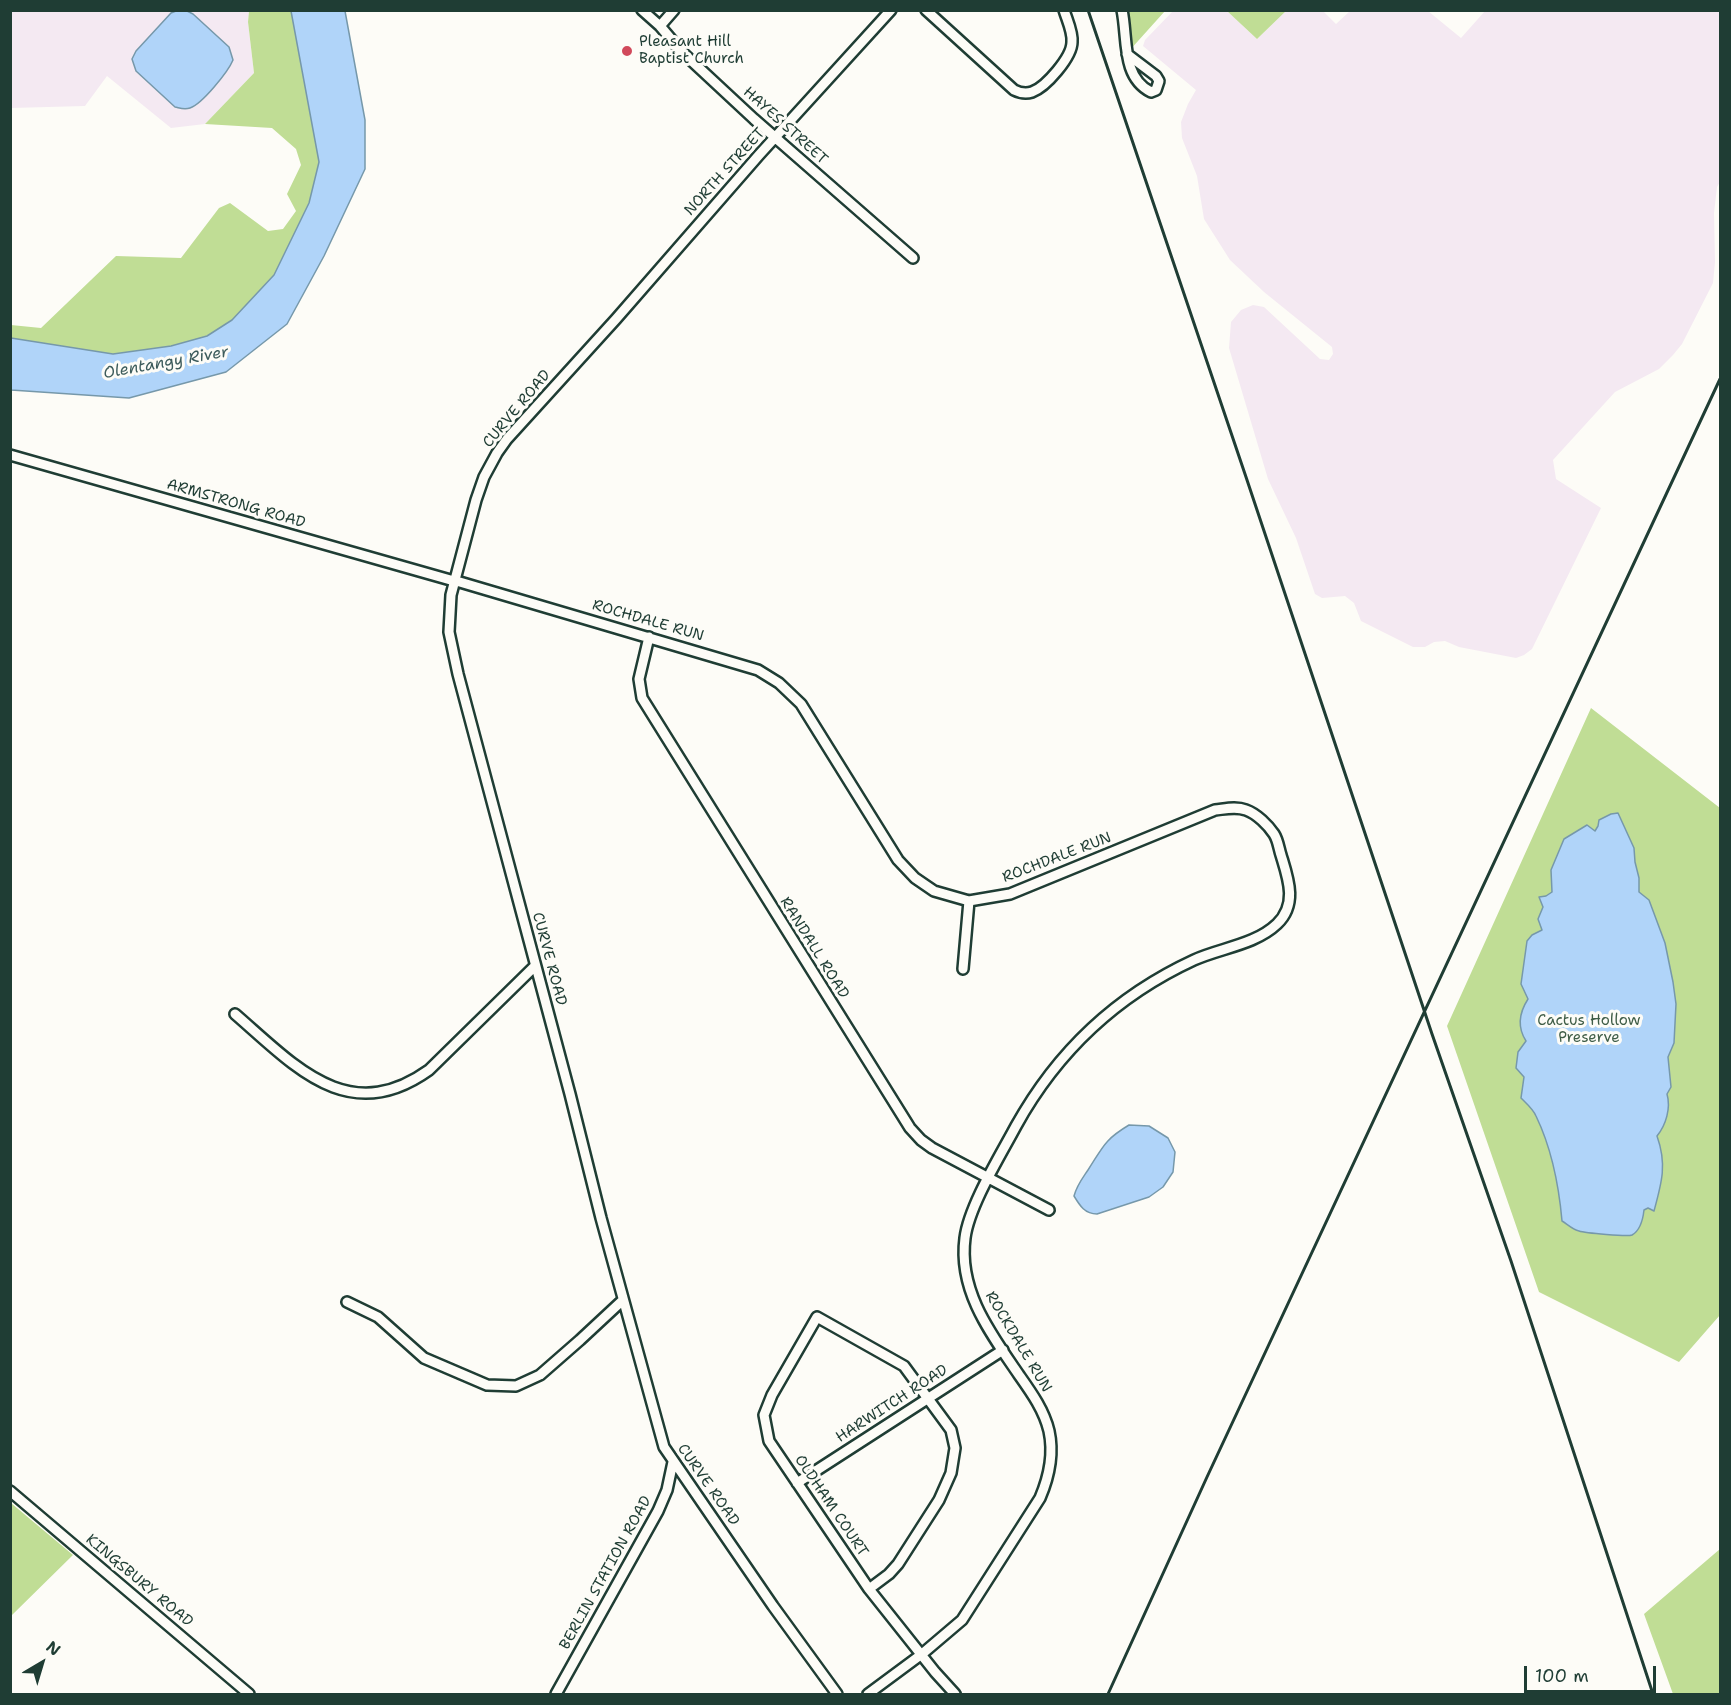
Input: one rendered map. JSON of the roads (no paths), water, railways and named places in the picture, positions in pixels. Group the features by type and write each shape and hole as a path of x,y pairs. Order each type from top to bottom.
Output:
{"street":[{"name":"HAYES STREET","path":"642,10 660,26 682,52 775,138 913,258"},
{"path":"660,26 674,10"},
{"name":"NORTH STREET","path":"678,247 891,10"},
{"path":"926,10 1019,92 1025,93 1038,88 1065,60 1072,45 1064,10"},
{"path":"1122,10 1127,54"},
{"name":"CURVE ROAD","path":"678,247 498,451 490,465 478,492 454,581 449,608 452,647 664,1447 837,1695"},
{"name":"ARMSTRONG ROAD","path":"10,455 454,581"},
{"name":"ROCHDALE RUN","path":"454,581 758,670 779,683 801,704 898,860 915,878 934,891 969,901 1011,894 1215,810 1230,808 1247,810 1265,822 1275,835 1291,888 1288,905 1279,922 1264,934 1195,960 1140,989 1097,1022 1049,1074 1017,1125"},
{"name":"RANDALL ROAD","path":"649,637 639,679 642,698 909,1128 932,1148 1049,1210"},
{"path":"963,969 969,901"},
{"path":"235,1014 299,1069 325,1085 355,1093 387,1090 416,1079 429,1070 535,966"},
{"name":"ROCKDALE RUN","path":"868,1695 962,1620 1040,1498 1047,1482 1051,1452 1046,1422 1033,1394 975,1305 966,1274 964,1255 965,1239 972,1210 1017,1125"},
{"path":"347,1302 378,1317 424,1358 487,1385 516,1386 540,1375 623,1299"},
{"name":"OLDHAM COURT","path":"928,1398 904,1366 817,1317 772,1395 764,1415 769,1441 797,1483 869,1588 955,1695"},
{"name":"HARWITCH ROAD","path":"797,1483 1003,1350"},
{"path":"869,1588 890,1574 898,1564 939,1500 951,1473 955,1448 951,1430 928,1398"},
{"name":"BERLIN STATION ROAD","path":"556,1695 658,1511 667,1490 673,1462"},
{"name":"KINGSBURY ROAD","path":"10,1491 249,1695"}],"water":[{"path":"185,10 193,14 229,47 233,60 208,94 195,105 184,109 175,107 136,71 132,59 136,51 171,13"},
{"name":"Olentangy River","path":"291,11 345,11 365,120 365,169 324,256 287,324 226,372 129,398 11,390 11,338 113,354 171,346 207,336 232,320 274,275 309,203 319,162"},
{"path":"1618,813 1634,848 1639,892 1649,900 1665,943 1676,1004 1674,1043 1668,1057 1671,1087 1667,1094 1668,1111 1657,1136 1663,1164 1661,1182 1654,1211 1648,1208 1644,1210 1642,1221 1632,1235 1606,1235 1579,1231 1562,1221 1550,1154 1535,1113 1521,1098 1524,1077 1516,1068 1518,1052 1526,1041 1520,1020 1528,999 1521,984 1527,941 1532,935 1542,930 1538,919 1543,907 1539,897 1552,892 1551,870 1564,839 1587,825 1595,831 1599,820"},
{"path":"1129,1125 1149,1126 1168,1138 1175,1152 1173,1172 1163,1187 1149,1197 1097,1214 1089,1213 1074,1196 1077,1189 1105,1144"}],"railway":[{"path":"1088,10 1432,1034 1511,1261 1653,1694"},
{"path":"1108,1694 1207,1477 1720,379"}],"place":[{"name":"Pleasant Hill Baptist Church","path":"627,51"}],"park label":[{"name":"Cactus Hollow Preserve","path":"1589,1030"}]}
